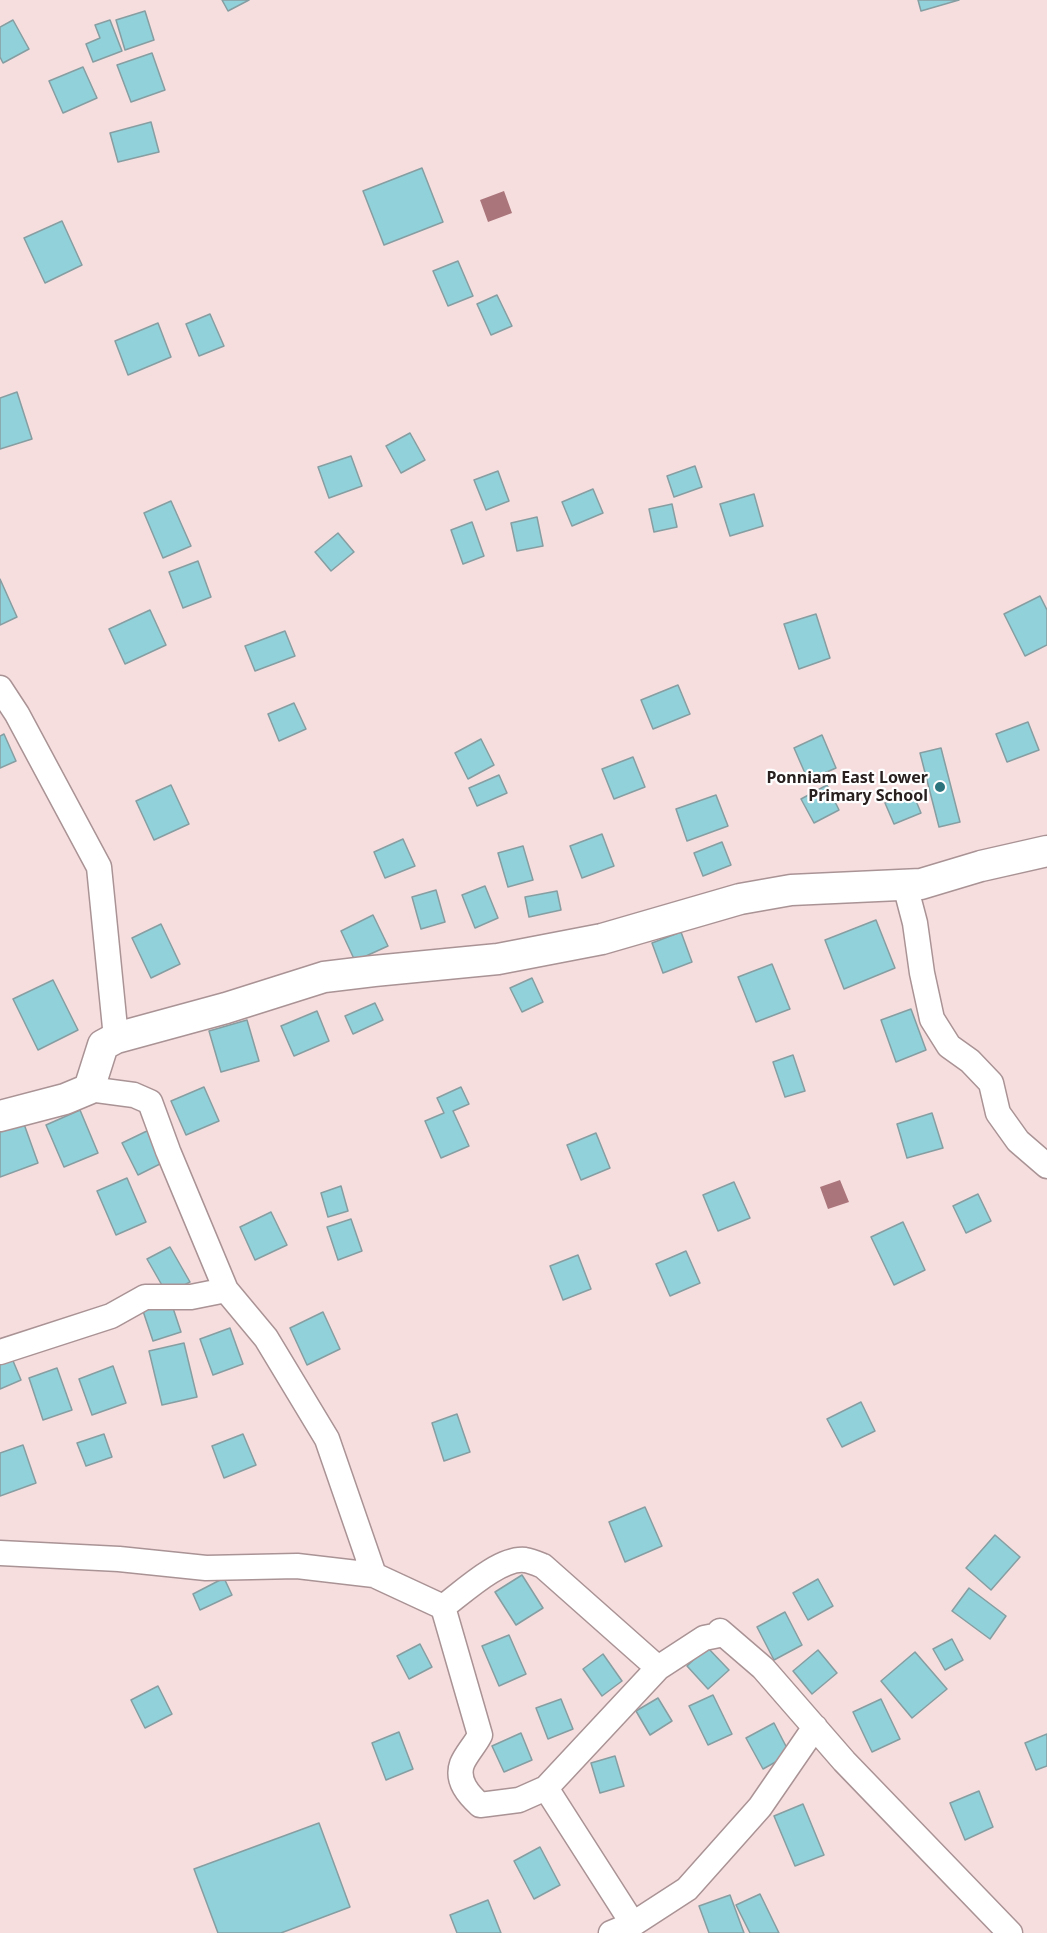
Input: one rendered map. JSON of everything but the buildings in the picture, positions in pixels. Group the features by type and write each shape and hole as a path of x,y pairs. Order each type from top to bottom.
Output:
{"street":[{"path":"0,688 17,714 99,867 116,1038"},
{"path":"89,1089 104,1045 116,1038 226,1008 324,977 374,970 498,959 602,939 740,899 791,890 921,884 981,866 1047,851"},
{"path":"905,885 915,923 922,973 932,1019 949,1046 970,1061 991,1083 998,1113 1018,1141 1047,1166"},
{"path":"0,1116 65,1099 89,1089 134,1095 150,1102 226,1290 266,1338 327,1439 374,1575"},
{"path":"0,1352 111,1316 145,1297 191,1298 226,1290"},
{"path":"0,1553 119,1559 206,1568 297,1566 374,1575 442,1607 480,1735 462,1765 462,1779 467,1794 480,1805 519,1800 546,1788 658,1668 704,1638 719,1635 720,1631 763,1668 844,1761 1010,1933"},
{"path":"442,1607 508,1562 524,1560 543,1566 658,1668"},
{"path":"546,1788 622,1928 687,1889 760,1807 815,1727"}],"shaded area":[{"path":"504,191 512,213 488,222 480,200"},
{"path":"840,1180 849,1202 828,1209 820,1187"}],"place":[{"name":"Ponniam East Lower Primary School","path":"940,787"}]}
